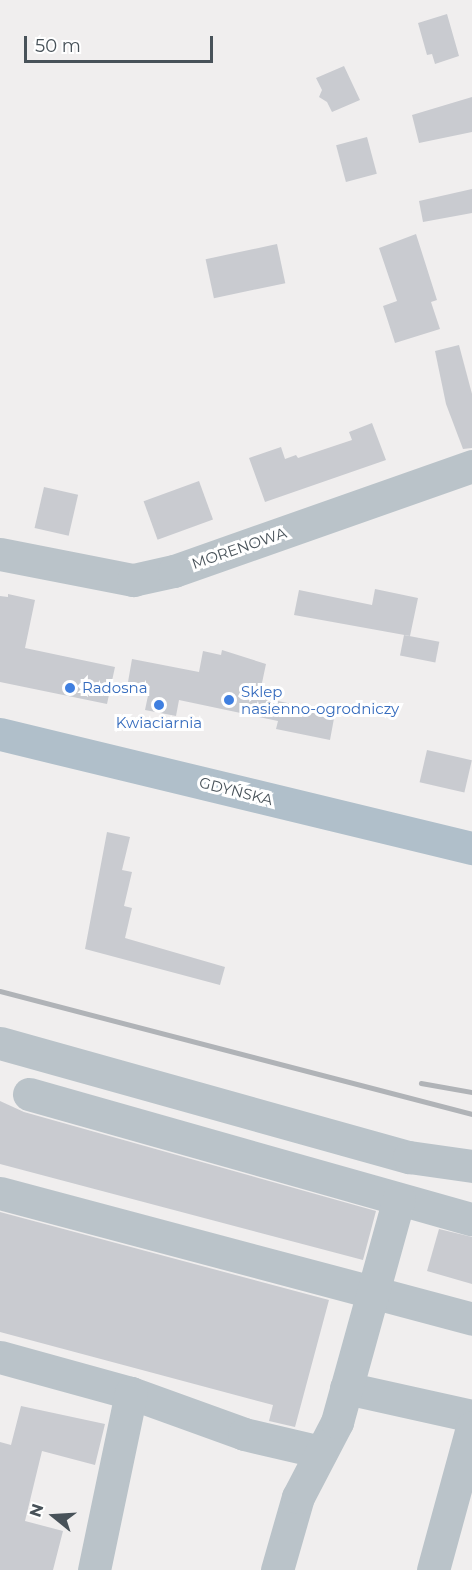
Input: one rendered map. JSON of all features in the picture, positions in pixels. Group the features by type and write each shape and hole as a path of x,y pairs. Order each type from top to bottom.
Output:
{"main road":[{"name":"GDYŃSKA","path":"0,734 472,848"}],"street":[{"name":"MORENOWA","path":"0,554 133,580 174,571 472,466"},
{"path":"0,1043 409,1157 472,1166"},
{"path":"29,1094 472,1219"},
{"path":"0,1193 374,1290 472,1319"},
{"path":"277,1570 298,1497 337,1422 399,1199"},
{"path":"0,1357 131,1393 244,1434 321,1452"},
{"path":"346,1389 472,1416"},
{"path":"94,1570 131,1393"},
{"path":"433,1570 472,1427"}],"building":[{"path":"447,14 459,56 435,64 432,54 427,55 418,23"},
{"path":"344,66 360,100 332,112 327,102 319,97 322,90 316,78"},
{"path":"472,97 472,132 419,143 412,115"},
{"path":"367,137 377,174 346,182 336,145"},
{"path":"472,189 472,213 423,222 419,201"},
{"path":"416,234 437,300 431,302 440,329 395,343 383,306 397,301 379,248"},
{"path":"277,244 285,283 214,298 206,259"},
{"path":"459,345 472,394 472,448 463,449 446,404 435,351"},
{"path":"372,423 386,460 265,502 249,458 281,447 285,459 296,455 298,458 352,440 349,432"},
{"path":"199,481 213,520 158,540 144,501"},
{"path":"44,487 78,495 69,536 35,528"},
{"path":"375,589 418,598 410,636 294,615 299,590 372,605"},
{"path":"8,594 35,600 25,648 115,667 107,704 0,682 0,596 8,597"},
{"path":"404,635 439,642 435,662 400,656"},
{"path":"222,650 266,664 259,697 335,713 330,740 276,729 278,721 179,700 176,716 145,710 150,686 128,682 132,659 199,672 203,651 221,655"},
{"path":"427,750 472,760 464,793 420,782"},
{"path":"107,832 130,837 122,870 132,872 124,906 132,908 125,938 225,967 220,985 85,949"},
{"path":"0,1101 24,1112 376,1211 363,1260 0,1164"},
{"path":"0,1212 329,1300 295,1427 269,1421 273,1405 0,1332"},
{"path":"439,1229 472,1237 472,1284 427,1271"},
{"path":"21,1406 105,1424 95,1465 42,1451 25,1521 63,1531 53,1570 0,1570 0,1442 11,1445"}],"railway":[{"path":"0,991 472,1114"},
{"path":"421,1083 472,1092"}],"place":[{"name":"Radosna","path":"70,688"},
{"name":"Sklep nasienno-ogrodniczy","path":"229,700"},
{"name":"Kwiaciarnia","path":"159,705"}]}
